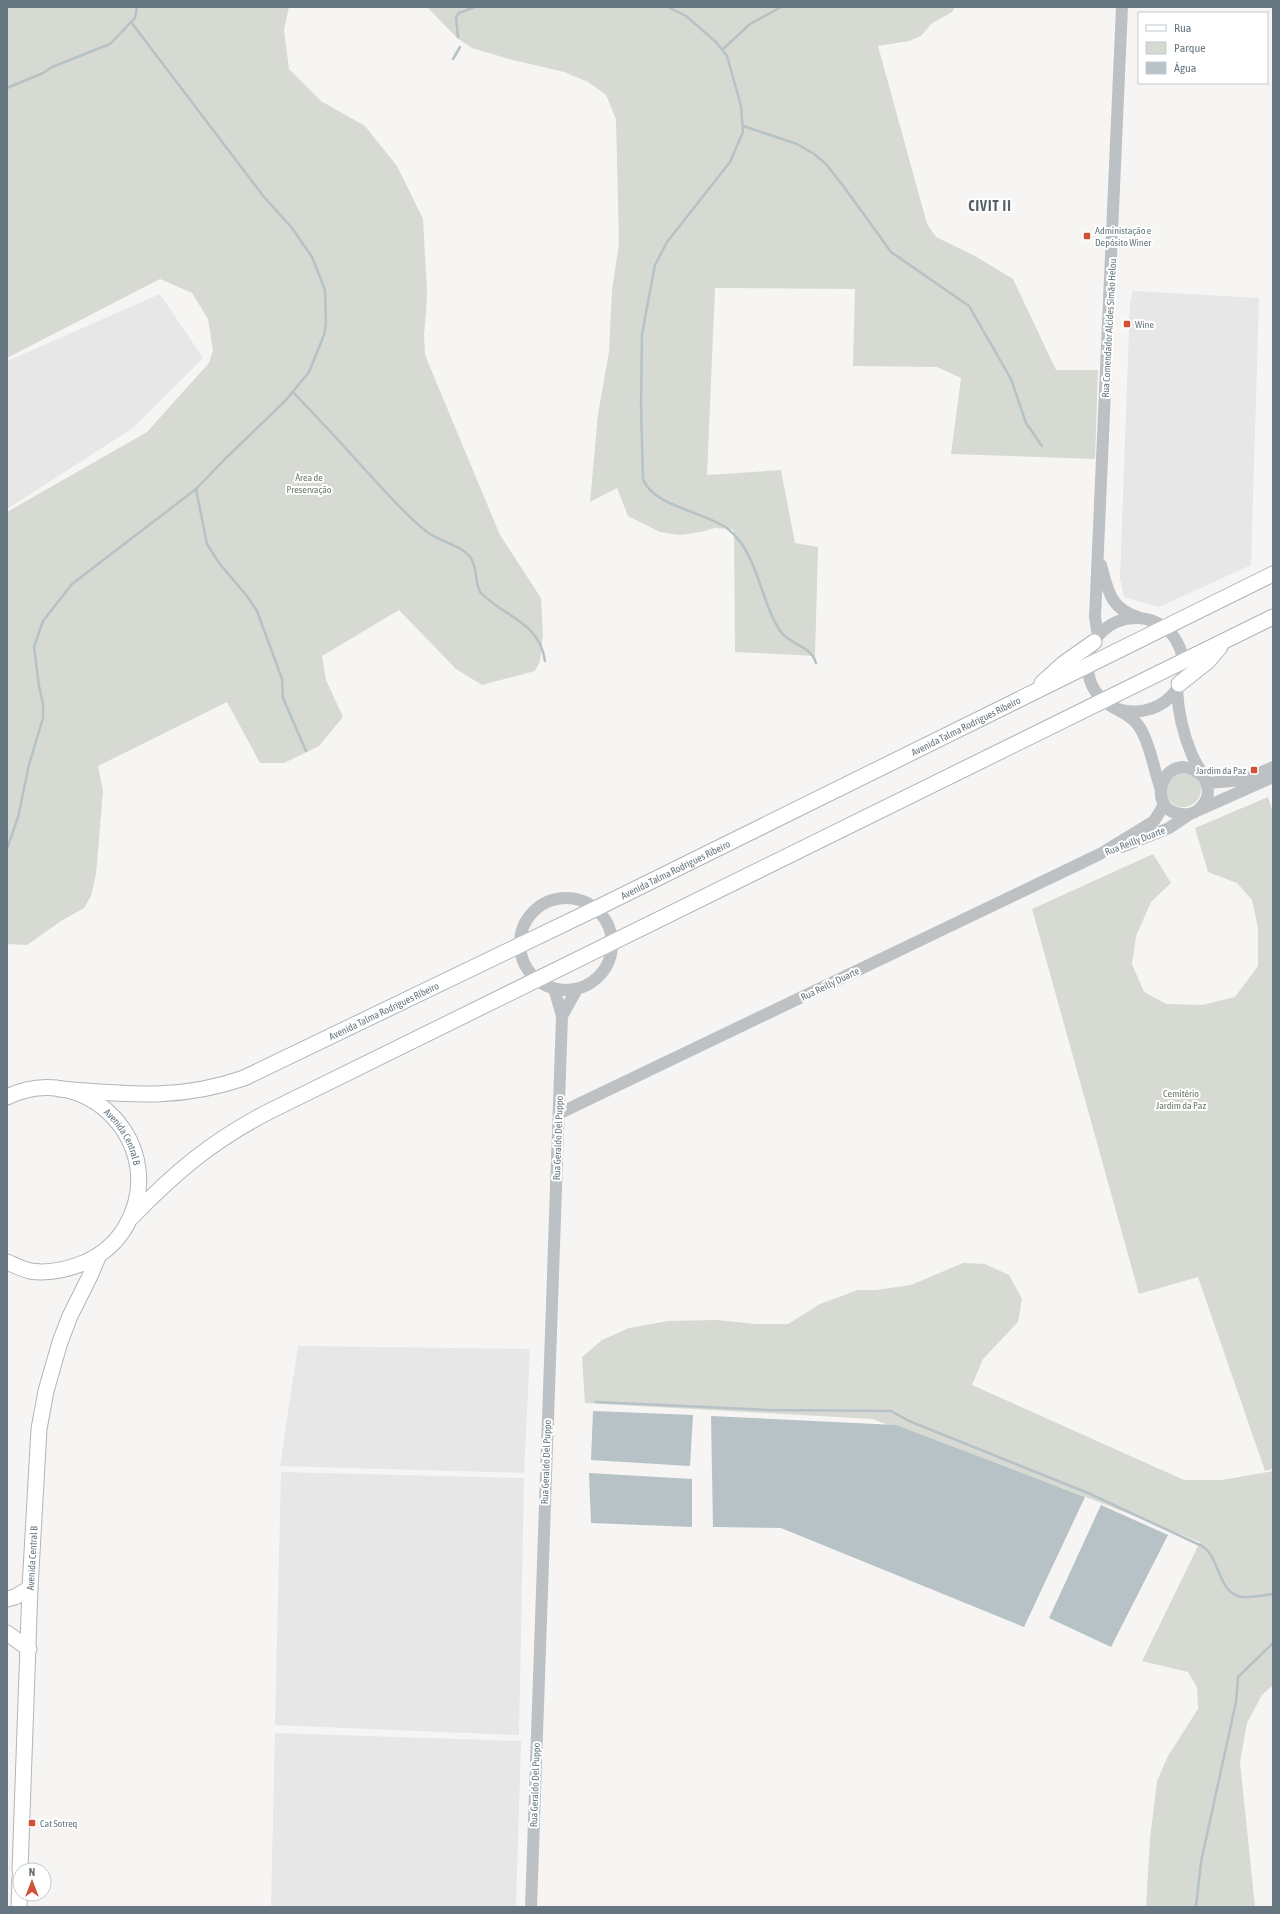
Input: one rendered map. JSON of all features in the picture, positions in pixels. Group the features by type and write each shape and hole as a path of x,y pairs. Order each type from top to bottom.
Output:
{"main road":[{"name":"Avenida Talma Rodrigues Ribeiro","path":"59,1089 149,1095 176,1094 221,1086 263,1070 595,909 1273,574"},
{"path":"131,1218 162,1186 195,1158 248,1123 1273,617"},
{"path":"1030,694 1063,664 1096,639"},
{"path":"1178,687 1208,661 1226,640"},
{"name":"Avenida Central B","path":"7,1097 35,1088 59,1089 80,1094 99,1104 115,1118 128,1136 136,1155 139,1176 137,1198 131,1218 122,1233 111,1246 98,1257 65,1270 30,1271 7,1262"},
{"name":"Avenida Central B","path":"20,1862 30,1588 38,1447 43,1404 54,1359 65,1328 98,1257"},
{"path":"7,1599 15,1597 30,1588"},
{"path":"7,1634 29,1649"}],"street":[{"name":"Rua Comendador Alcides Simão Helou","path":"1096,639 1095,617 1104,459 1122,7"},
{"name":"Rua Comendador Alcides Simão Helou","path":"1098,553 1112,599 1126,612 1154,622 1165,628"},
{"path":"1143,618 1121,620 1108,626 1096,639 1090,651 1088,666 1093,687 1104,701 1118,709 1138,725 1143,734 1160,787 1160,797 1164,805 1172,811 1180,814 1194,812 1205,803 1208,793 1205,780 1192,754 1183,728 1178,687 1183,662 1179,645 1165,628"},
{"path":"1118,709 1138,712 1151,710 1168,700 1178,687"},
{"path":"1160,787 1163,778 1178,768 1188,767 1197,770 1205,780"},
{"path":"1205,780 1244,780 1273,767"},
{"name":"Rua Reilly Duarte","path":"1100,854 1134,843 1169,828 1194,812 1273,777"},
{"name":"Rua Reilly Duarte","path":"560,1113 1100,854 1154,822 1164,805"},
{"path":"571,899 584,902 595,909 607,923 612,942 611,956 601,974 590,984 577,989 554,988 537,980 525,964 520,945 526,922 535,910 548,902 571,899"},
{"name":"Rua Geraldo Del Puppo","path":"531,1907 560,1113 562,1016 554,988"},
{"name":"Rua Geraldo Del Puppo","path":"562,1016 577,989"}],"shaded area":[{"path":"1133,291 1259,298 1251,565 1159,607 1124,597 1120,578 1130,304"},
{"path":"160,294 203,358 133,428 7,509 7,361"},
{"path":"298,1346 530,1349 524,1473 280,1466"},
{"path":"281,1472 524,1478 519,1735 275,1725"},
{"path":"275,1733 521,1741 516,1907 271,1907"}],"green space":[{"name":"Área de Preservação","path":"7,7 289,7 284,30 289,69 321,101 365,126 397,166 423,219 427,292 424,334 425,355 500,535 541,598 543,634 540,661 535,671 482,685 456,669 399,610 322,656 326,680 343,717 319,746 284,763 260,763 227,702 98,766 103,791 96,874 91,896 84,908 61,921 27,945 7,944 7,512 147,432 209,363 213,350 208,319 192,293 160,279 7,358"},
{"path":"427,7 955,7 952,12 931,24 921,36 909,41 878,46 927,224 936,237 975,256 1013,279 1056,370 1098,370 1095,459 951,454 961,378 937,367 853,366 855,289 715,288 707,475 781,470 795,543 818,547 815,656 735,652 734,532 732,529 715,528 680,535 660,532 628,516 617,488 590,502 598,414 609,352 612,290 619,244 616,119 606,95 588,82 564,72 509,59 472,48 457,38"},
{"path":"1183,771 1193,774 1198,779 1201,789 1198,799 1193,804 1183,807 1173,804 1168,799 1165,789 1168,779 1173,774"},
{"name":"Cemitério Jardim da Paz","path":"1268,797 1273,812 1273,1469 1265,1471 1198,1277 1139,1294 1032,909 1153,854 1171,883 1151,902 1136,936 1132,964 1144,992 1166,1004 1202,1005 1235,997 1258,966 1258,928 1252,900 1237,883 1208,872 1195,828"},
{"path":"963,1263 985,1264 1009,1275 1022,1299 1018,1322 983,1359 972,1385 1184,1480 1222,1480 1273,1471 1273,1685 1262,1695 1247,1723 1240,1762 1255,1907 1146,1907 1150,1839 1157,1781 1168,1756 1198,1709 1197,1687 1188,1672 1142,1661 1200,1542 1081,1495 872,1419 585,1403 582,1357 602,1340 629,1328 668,1321 716,1320 757,1324 788,1324 820,1304 858,1290 876,1290 911,1285"}],"water":[{"path":"593,1411 693,1415 690,1466 591,1460"},
{"path":"711,1416 896,1425 1085,1497 1024,1627 781,1528 713,1527"},
{"path":"589,1473 692,1479 692,1527 591,1523"},
{"path":"1101,1505 1168,1535 1111,1647 1049,1618"}],"waterway":[{"path":"7,88 43,73 52,67 110,44 135,18 137,7"},
{"path":"458,37 456,17 459,13 475,7"},
{"path":"668,7 686,16 716,42 727,56 741,106 743,132 730,162 667,242 655,265 642,334 641,405 643,479 649,488 669,503 719,523 728,529 738,539 753,564 768,606 781,632 785,637 810,653 816,663"},
{"path":"722,50 750,24 781,7"},
{"path":"7,849 18,817 29,765 43,718 43,704 34,647 43,621 72,584 196,489 286,400 309,372 324,335 326,323 325,290 312,257 292,228 264,197 131,22"},
{"path":"453,59 460,47"},
{"path":"743,126 797,144 814,154 826,164 891,252 969,306 1011,379 1026,423 1042,446"},
{"path":"293,392 411,519 427,532 457,547 471,558 480,592 528,628 536,637 542,648 545,661"},
{"path":"196,489 207,544 219,563 247,596 257,611 282,679 283,698 306,751"},
{"path":"596,1402 768,1410 891,1411 909,1421 1088,1493 1202,1546 1213,1558 1223,1582 1234,1594 1242,1597 1273,1594"},
{"path":"1196,1907 1201,1862 1236,1702 1238,1677 1273,1643"}],"place":[{"name":"Administação e Depósito Winer","path":"1087,236"},
{"name":"Wine","path":"1127,324"},
{"name":"Jardim da Paz","path":"1254,770"},
{"name":"Cat Sotreq","path":"32,1823"}],"district":[{"name":"CIVIT II","path":"990,206"}]}
